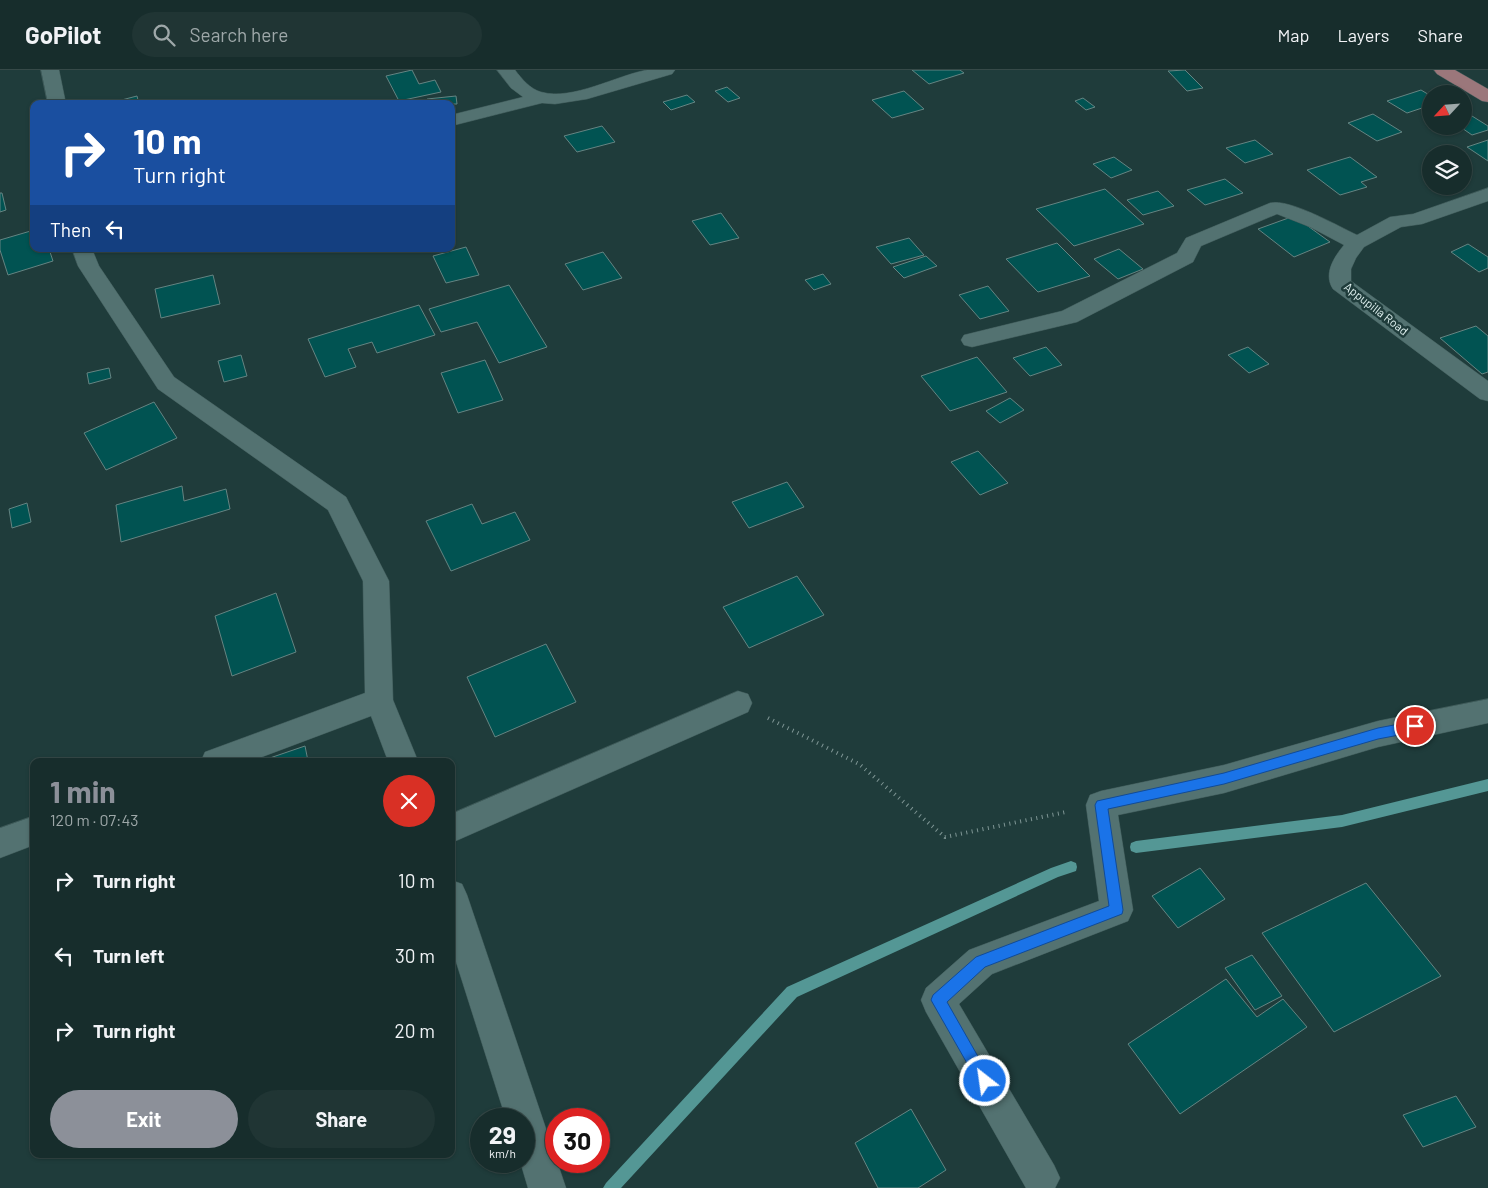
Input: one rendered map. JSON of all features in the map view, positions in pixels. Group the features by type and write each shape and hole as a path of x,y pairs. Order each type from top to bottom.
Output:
{"main road":[{"path":"1443,70 1488,97"}],"street":[{"path":"50,70 56,100"},
{"path":"506,70 524,90 542,98"},
{"path":"455,120 542,98 571,98 666,70"},
{"name":"Appupilla Road","path":"1488,194 1415,220 1397,221 1357,243 1346,256 1340,269 1341,284 1488,393"},
{"path":"972,340 1069,317 1186,257 1193,242 1277,207 1357,243"},
{"path":"83,252 89,266 166,383 336,504 376,581 379,700 402,758"},
{"path":"224,758 379,700"},
{"path":"455,827 738,703"},
{"path":"1041,1178 938,1000 981,962 1117,910 1101,805 1224,779 1378,734 1488,711"},
{"path":"0,843 30,832"},
{"path":"455,907 547,1188"}],"path":[{"path":"738,703 859,764 946,837 1101,805"}],"building":[{"path":"412,70 419,84 435,80 441,92 398,100 386,76"},
{"path":"912,70 960,70 964,73 929,84"},
{"path":"1185,70 1203,88 1187,91 1168,71"},
{"path":"727,87 740,98 728,102 715,91"},
{"path":"904,91 924,109 892,118 872,100"},
{"path":"1422,91 1422,108 1407,113 1387,101"},
{"path":"687,95 695,102 671,110 663,102"},
{"path":"137,96 138,100 122,100"},
{"path":"456,96 457,104 455,104 455,100 427,99"},
{"path":"1083,98 1095,107 1086,110 1075,101"},
{"path":"1373,114 1402,132 1377,141 1348,123"},
{"path":"1472,116 1488,126 1488,130 1472,135"},
{"path":"602,126 615,142 577,152 564,136"},
{"path":"1255,140 1273,154 1245,163 1226,148"},
{"path":"1488,140 1488,161 1472,150 1472,145"},
{"path":"1114,157 1132,170 1111,178 1093,164"},
{"path":"1350,157 1377,177 1361,182 1367,187 1340,195 1307,170"},
{"path":"1225,179 1243,193 1205,205 1187,190"},
{"path":"1105,189 1144,224 1074,246 1036,209"},
{"path":"1158,191 1174,206 1143,215 1127,200"},
{"path":"0,193 2,193 6,210 0,212"},
{"path":"721,213 739,238 710,245 692,221"},
{"path":"1294,216 1330,242 1294,257 1258,229"},
{"path":"30,231 30,252 50,252 53,261 8,275 0,250 0,240"},
{"path":"909,238 924,255 891,264 876,247"},
{"path":"1057,243 1090,276 1038,292 1006,259"},
{"path":"1468,244 1488,257 1488,268 1479,272 1451,252"},
{"path":"466,247 479,275 446,283 433,256 455,252 455,250"},
{"path":"1119,249 1143,269 1118,279 1094,259"},
{"path":"603,252 622,278 583,290 565,264"},
{"path":"926,256 937,266 904,278 893,267"},
{"path":"823,274 831,284 814,290 805,280"},
{"path":"213,275 220,304 161,318 155,289"},
{"path":"509,285 547,347 499,363 477,322 441,332 429,309"},
{"path":"988,286 1009,311 980,319 959,295"},
{"path":"419,305 435,335 377,353 372,342 348,349 356,367 325,377 308,339"},
{"path":"1476,326 1488,336 1488,372 1482,374 1440,338"},
{"path":"1046,347 1062,365 1030,376 1013,358"},
{"path":"1248,347 1269,364 1249,373 1228,355"},
{"path":"241,355 247,376 224,382 218,361"},
{"path":"977,357 1007,392 950,411 921,376"},
{"path":"485,360 503,400 458,413 441,373"},
{"path":"109,368 111,378 89,384 87,373"},
{"path":"1010,398 1024,410 1000,423 986,411"},
{"path":"154,402 177,438 106,470 84,433"},
{"path":"978,451 1008,483 980,495 951,462"},
{"path":"787,482 804,507 749,528 732,502"},
{"path":"182,486 184,501 226,489 230,509 121,542 116,505"},
{"path":"27,503 31,522 12,528 9,509"},
{"path":"472,504 482,524 515,512 530,540 451,571 426,521"},
{"path":"797,576 824,615 749,648 723,607"},
{"path":"276,593 296,652 232,676 215,616"},
{"path":"546,644 576,702 495,737 467,677"},
{"path":"305,746 307,758 270,758"},
{"path":"1200,868 1225,899 1178,928 1152,896"},
{"path":"1366,883 1441,976 1334,1032 1262,933"},
{"path":"1252,955 1282,996 1255,1010 1225,968"},
{"path":"1226,979 1257,1017 1283,999 1307,1027 1180,1114 1128,1044"},
{"path":"1456,1096 1476,1127 1423,1147 1403,1115"},
{"path":"911,1109 946,1170 918,1188 878,1188 855,1143"}],"waterway":[{"path":"1136,847 1342,821 1488,785"},
{"path":"611,1188 792,992 1056,872 1071,867"}],"route":[{"path":"985,1081 938,1000 981,962 1117,910 1101,805 1224,779 1378,734 1415,726"}]}
